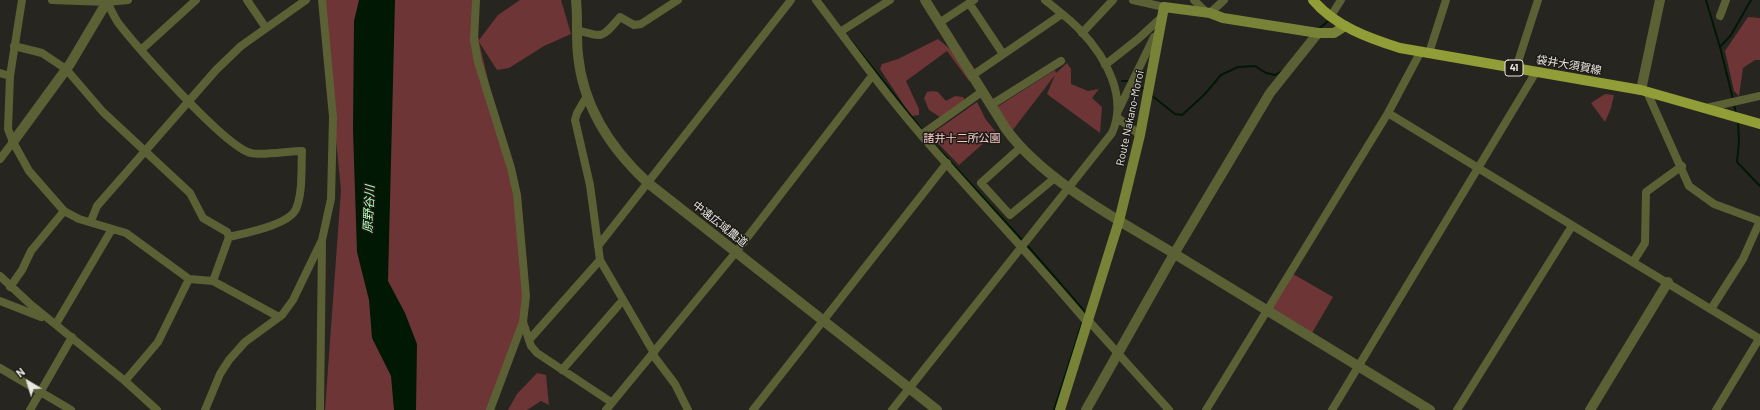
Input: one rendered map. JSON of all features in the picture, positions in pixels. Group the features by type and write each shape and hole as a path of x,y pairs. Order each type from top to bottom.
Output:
{"main road":[{"name":"袋井大須賀線","path":"1313,0 1330,16 1345,26 1374,39 1400,48 1644,91 1760,124"},
{"path":"1163,12 1208,12 1223,18 1318,33 1334,33 1345,26"},
{"name":"Route Nakano-Moroi","path":"1060,410 1119,221 1140,135 1160,35 1163,12"}],"street":[{"path":"22,0 4,107 12,142 29,171 64,211 79,219 91,221 126,233 189,279 213,281 280,317"},
{"path":"52,0 128,0"},
{"path":"141,50 196,0"},
{"path":"247,0 266,28"},
{"path":"91,221 97,206 216,70 241,46 306,0"},
{"path":"320,410 322,240 331,199 333,117 322,0"},
{"path":"476,0 474,40 478,62 511,168 517,195 526,296 523,322 490,410"},
{"name":"中遠広域農道","path":"576,0 578,54 587,96 609,140 629,166 648,183 937,410"},
{"path":"577,30 597,36 605,34 620,17 634,25 641,24 678,0"},
{"path":"598,246 791,0"},
{"path":"816,0 872,76 921,135 1169,410"},
{"path":"840,32 890,0"},
{"path":"925,0 1006,129 1020,148 1068,186 1119,221 1430,410"},
{"path":"1045,0 1082,33 1105,64 1115,84 1118,115 1140,135"},
{"path":"1082,33 1114,0"},
{"path":"1105,64 1138,39 1163,12 1132,0"},
{"path":"1194,0 1208,12 1224,0"},
{"path":"1330,16 1341,0"},
{"path":"1206,410 1425,52 1446,0"},
{"path":"1516,68 1538,0"},
{"path":"1660,0 1644,91 1682,166 1689,186 1714,204 1760,221 1752,241 1737,270 1711,309"},
{"path":"1720,16 1726,0"},
{"path":"108,1 118,22 141,50 189,102 237,147 251,154 302,151 299,194 295,210 288,217 270,226 229,237"},
{"path":"0,159 66,69 108,1"},
{"path":"939,23 972,2 1003,54"},
{"path":"973,75 1062,14"},
{"path":"1086,410 1174,254 1270,93 1318,33"},
{"path":"892,410 1068,186 1112,133 1118,115 1154,37 1160,35"},
{"path":"14,46 42,53 66,69 104,112 144,152 190,193 203,218 227,232 229,237 213,281"},
{"path":"991,105 1061,61"},
{"path":"1332,410 1536,72"},
{"path":"0,73 10,76"},
{"path":"606,410 611,402 653,354 736,252 872,76"},
{"path":"921,135 983,91"},
{"path":"587,96 577,113 575,120 590,185 600,260 653,354 675,384 687,410"},
{"path":"1706,108 1760,96"},
{"path":"1388,113 1760,339 1716,410"},
{"path":"1020,148 981,183 1010,215 1056,177"},
{"path":"753,410 947,164"},
{"path":"1632,262 1645,243 1646,192 1682,166"},
{"path":"10,287 22,270 31,250 64,211"},
{"path":"1457,410 1572,226"},
{"path":"56,324 112,229"},
{"path":"205,410 220,374 229,360 245,342 280,317 296,294 322,240"},
{"path":"1752,241 1760,245"},
{"path":"529,340 600,260"},
{"path":"0,276 10,287 125,381 155,409"},
{"path":"125,381 158,342 189,279"},
{"path":"1590,410 1668,282"},
{"path":"562,370 623,300"},
{"path":"0,301 29,311 56,324"},
{"path":"523,322 529,340 536,353 611,402"},
{"path":"30,410 72,337"},
{"path":"0,368 71,410"}],"green space":[{"path":"322,0 480,0 474,20 479,40 498,15 520,0 561,0 571,34 544,46 509,68 497,70 479,42 503,143 522,241 522,326 488,410 325,410 341,190"},
{"path":"1748,17 1760,18 1760,60 1755,60 1743,68 1739,96 1734,91 1725,51"},
{"path":"938,39 950,49 972,79 969,81 947,51 906,81 919,109 919,115 911,116 880,69 882,64 898,59"},
{"path":"1067,63 1071,69 1071,84 1088,91 1099,89 1092,98 1102,107 1100,133 1047,94 1055,75 1012,131 997,107 1055,70 1056,73"},
{"path":"927,92 938,92 946,101 955,96 963,97 967,103 940,117 929,110 924,98"},
{"path":"1605,94 1614,95 1611,108 1605,122 1591,103"},
{"name":"諸井十二所公園","path":"977,102 986,120 996,132 959,165 930,135"},
{"path":"1293,274 1333,297 1312,333 1271,309"},
{"path":"537,373 546,375 549,405 541,401 527,410 508,410 517,394"}],"water":[{"name":"原野谷川","path":"359,0 395,0 388,281 405,313 417,344 416,410 394,410 391,376 372,338 369,300 357,252 353,130 354,21"}],"waterway":[{"path":"1706,0 1733,99"},
{"path":"1720,47 1731,35 1751,0"},
{"path":"1319,29 1329,20"},
{"path":"849,38 923,131"},
{"path":"1151,95 1175,114 1182,115 1204,95 1221,75 1238,67 1255,66 1266,73 1275,75 1282,71"},
{"path":"1122,81 1129,81"},
{"path":"1135,83 1145,90"},
{"path":"1734,103 1736,115"},
{"path":"1738,121 1739,142 1737,162 1760,186"},
{"path":"926,135 1023,241"},
{"path":"1026,244 1085,312 1084,316"},
{"path":"1054,410 1083,320"}]}
